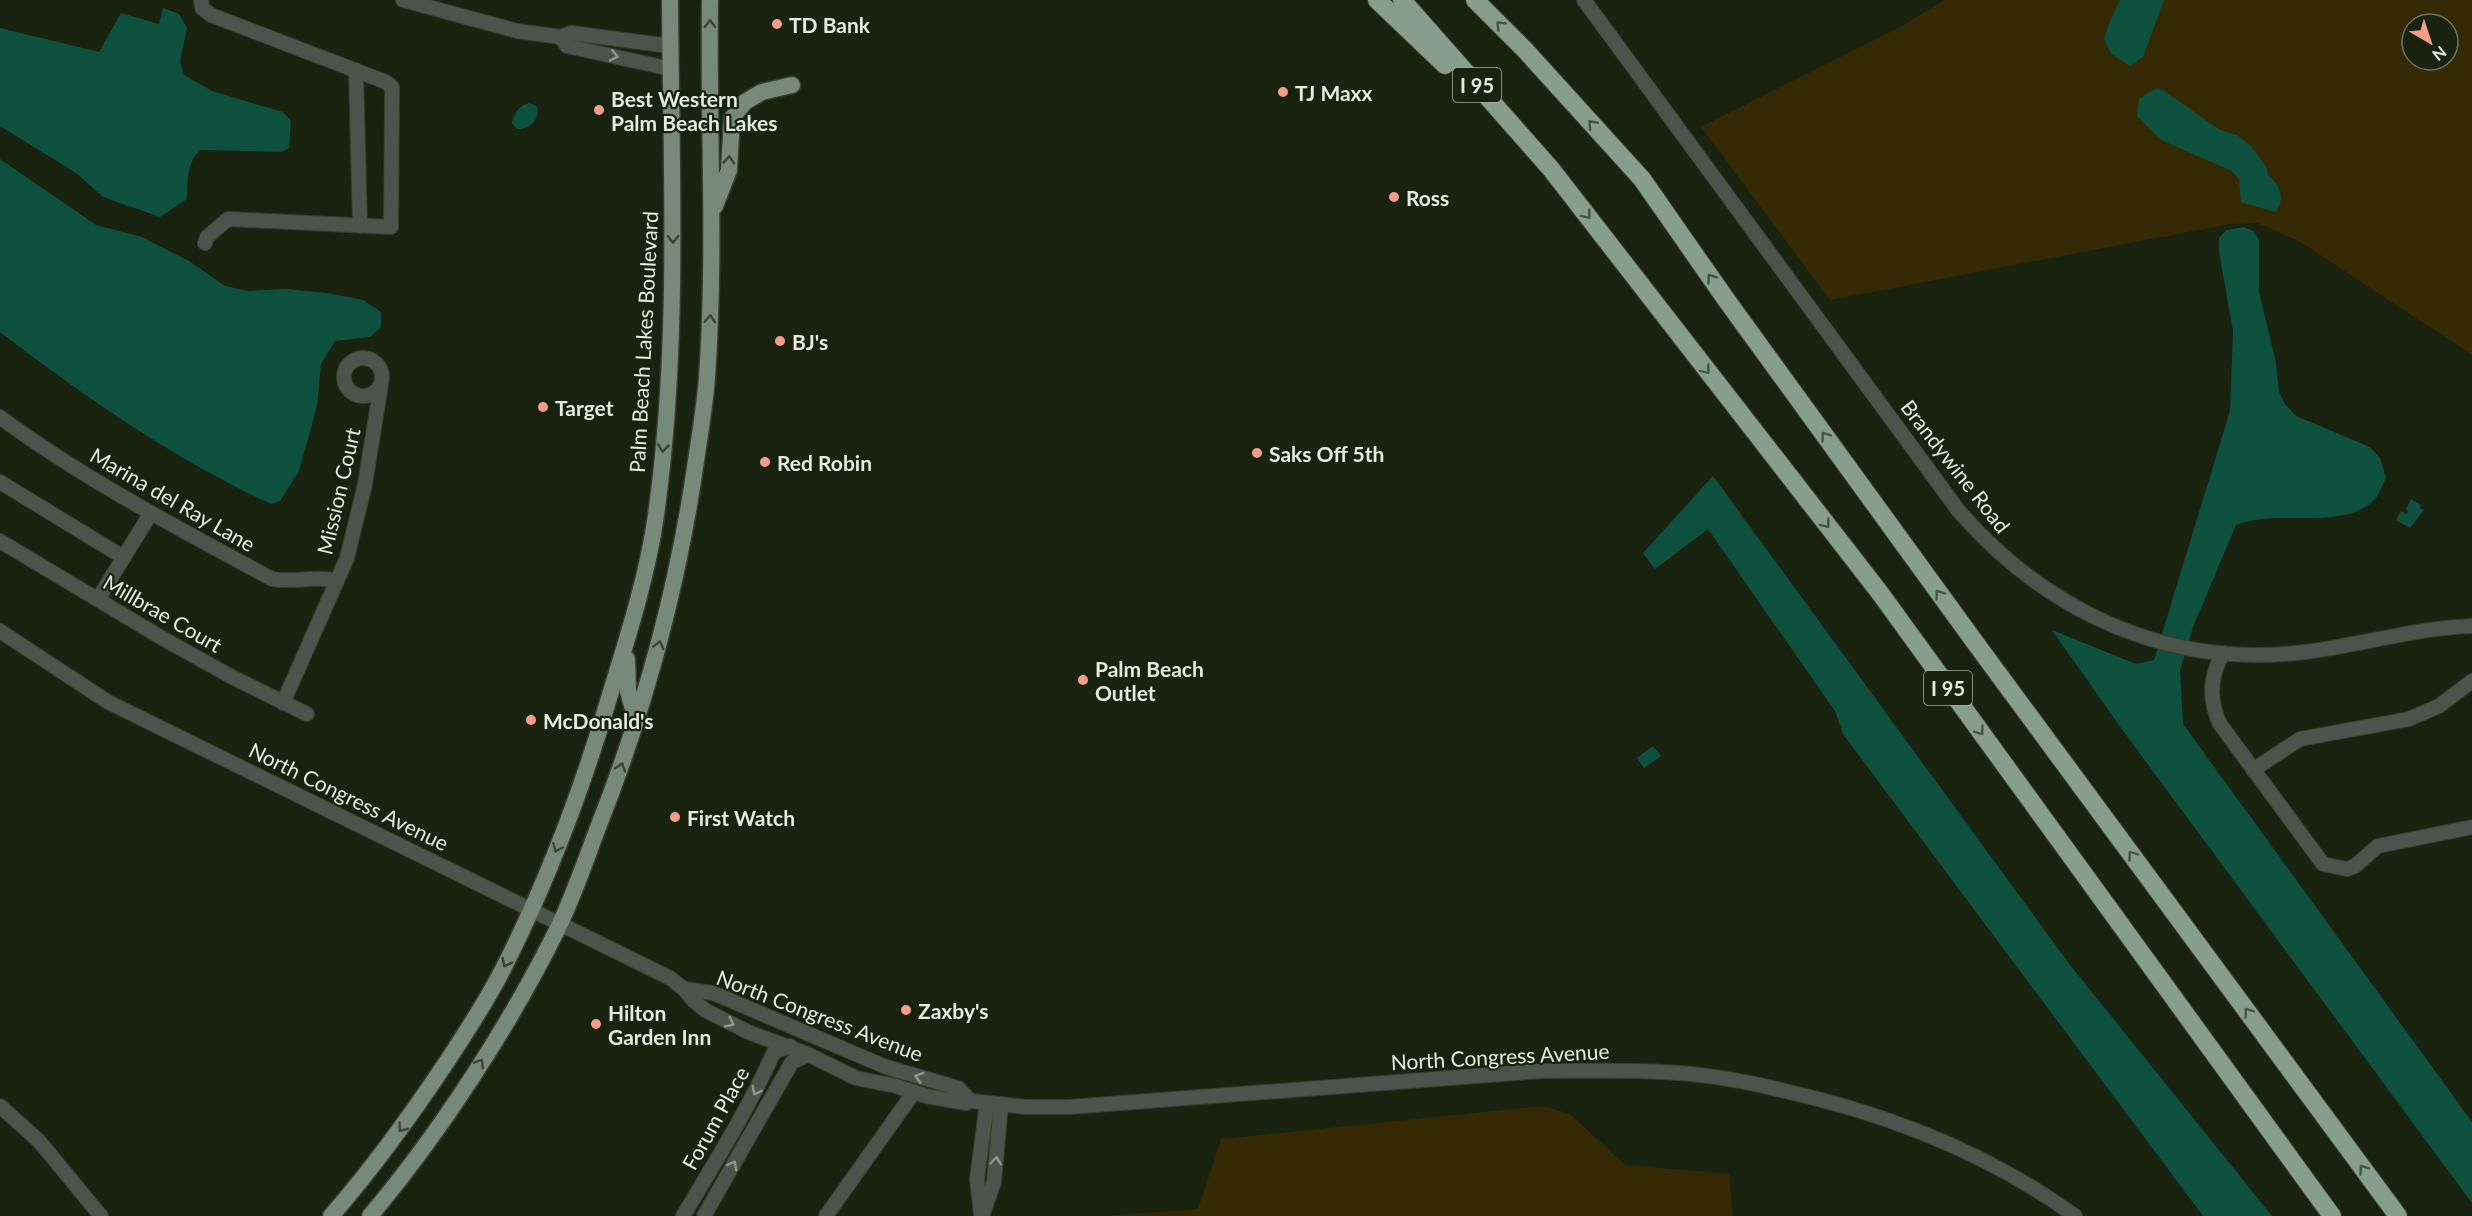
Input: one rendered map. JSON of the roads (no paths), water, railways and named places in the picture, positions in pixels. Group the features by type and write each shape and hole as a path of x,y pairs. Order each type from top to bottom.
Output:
{"highway":[{"path":"1377,0 1551,169"},
{"name":"I 95","path":"1402,0 1551,169 1880,594 2332,1216"},
{"name":"I 95","path":"1475,0 1525,50 1642,179 1967,632 2398,1216"}],"main road":[{"name":"Palm Beach Lakes Boulevard","path":"331,1216 413,1113 483,1007 506,964 531,910 586,771 628,637 656,516 667,411 673,231 670,0"},
{"path":"370,1216 466,1084 532,978 560,924 616,781 658,648 673,586 694,470 707,377 712,279 710,0"},
{"path":"711,216 729,170 732,118 745,102 762,92 792,85"},
{"path":"628,637 627,682 636,720"}],"street":[{"path":"201,0 202,8 211,15 356,70 386,82 392,87 391,227 228,219 207,237 205,243"},
{"path":"404,0 517,31 561,38 571,33 670,46"},
{"name":"Brandywine Road","path":"1584,0 1958,510 2001,555 2050,593 2106,623 2158,642 2223,653 2274,655 2305,652 2424,630 2472,626"},
{"path":"561,38 567,46 670,69"},
{"path":"356,70 360,226"},
{"name":"Mission Court","path":"283,703 347,558 365,484 381,385"},
{"name":"Marina del Ray Lane","path":"0,417 28,438 151,513 273,579 285,581 324,578 337,581"},
{"path":"0,482 123,557"},
{"path":"98,599 151,513"},
{"name":"Millbrae Court","path":"0,541 202,660 307,714"},
{"name":"North Congress Avenue","path":"0,631 108,702 670,978 705,1010 748,1032 808,1055 856,1078 966,1103 971,1101 1069,1107 1541,1071 1623,1071 1702,1075 1753,1083 1827,1100 1914,1128 2030,1186 2075,1216"},
{"path":"2223,653 2215,668 2212,684 2214,708 2220,724 2323,864 2337,868 2355,866 2378,846 2472,827"},
{"path":"2253,770 2300,739 2409,719 2439,706 2472,681"},
{"name":"North Congress Avenue","path":"684,989 713,993 886,1067 958,1088 971,1101"},
{"path":"788,1047 803,1040 821,1039"},
{"name":"Forum Place","path":"683,1216 728,1142 774,1052 788,1047"},
{"name":"Forum Place","path":"704,1216 792,1062 808,1055"},
{"path":"826,1216 914,1092"},
{"path":"982,1216 977,1179 994,1103"},
{"path":"0,1106 39,1141 101,1216"}],"place":[{"name":"TD Bank","path":"777,24"},
{"name":"TJ Maxx","path":"1283,92"},
{"name":"Best Western Palm Beach Lakes","path":"599,110"},
{"name":"Ross","path":"1394,197"},
{"name":"BJ's","path":"780,341"},
{"name":"Target","path":"543,407"},
{"name":"Saks Off 5th","path":"1257,453"},
{"name":"Red Robin","path":"765,462"},
{"name":"Palm Beach Outlet","path":"1083,680"},
{"name":"McDonald's","path":"531,720"},
{"name":"First Watch","path":"675,817"},
{"name":"Zaxby's","path":"906,1010"},
{"name":"Hilton Garden Inn","path":"596,1024"}]}
